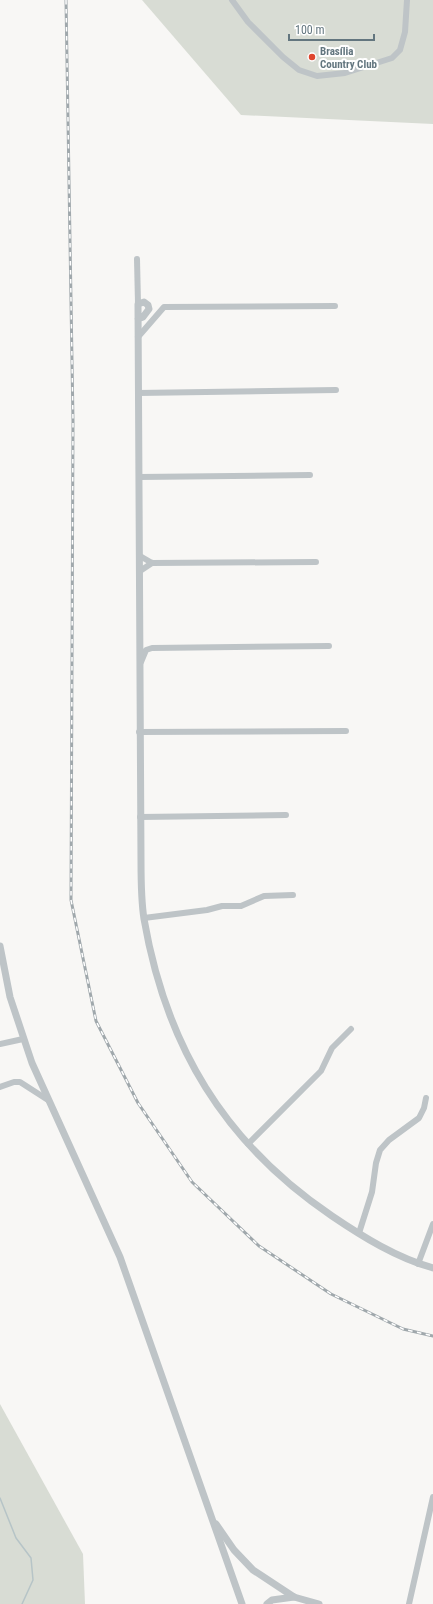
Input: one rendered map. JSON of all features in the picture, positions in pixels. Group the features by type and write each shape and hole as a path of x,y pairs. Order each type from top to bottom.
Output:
{"street":[{"path":"232,0 248,22 283,57 299,70 317,76 345,73 392,58 400,50 405,32 407,0"},
{"path":"137,259 141,882 144,918 161,991 171,1021 187,1055 210,1097 248,1144 288,1182 317,1206 379,1245 418,1264 433,1268"},
{"path":"138,304 144,302 148,305 149,309 143,317 138,319"},
{"path":"138,337 164,307 335,306"},
{"path":"138,393 336,390"},
{"path":"139,477 310,475"},
{"path":"140,556 152,563 316,562"},
{"path":"140,571 152,563"},
{"path":"140,667 144,652 152,648 329,646"},
{"path":"139,732 346,731"},
{"path":"140,817 286,815"},
{"path":"144,918 207,910 222,906 241,906 264,896 293,894"},
{"path":"0,946 2,971 23,1039 48,1100 120,1257 242,1604"},
{"path":"248,1144 321,1071 332,1048 351,1029"},
{"path":"0,1044 23,1039"},
{"path":"0,1087 14,1082 20,1082 48,1100"},
{"path":"359,1233 372,1192 376,1163 380,1150 389,1140 418,1118 424,1108 426,1098"},
{"path":"418,1264 433,1224"},
{"path":"409,1604 433,1497"},
{"path":"211,1517 234,1550 263,1577 294,1596 319,1604"},
{"path":"267,1604 272,1600 294,1596"}],"shaded area":[{"name":"Brasília Country Club","path":"142,0 433,0 433,124 241,115"},
{"path":"0,1404 83,1554 85,1604 0,1604"}],"waterway":[{"path":"0,1498 16,1538 31,1558 33,1580 22,1604"}],"railway":[{"path":"66,0 73,421 71,900 96,1021 138,1103 192,1182 259,1246 331,1294 403,1329 433,1336"}],"place":[{"name":"Brasília Country Club","path":"312,57"}]}
